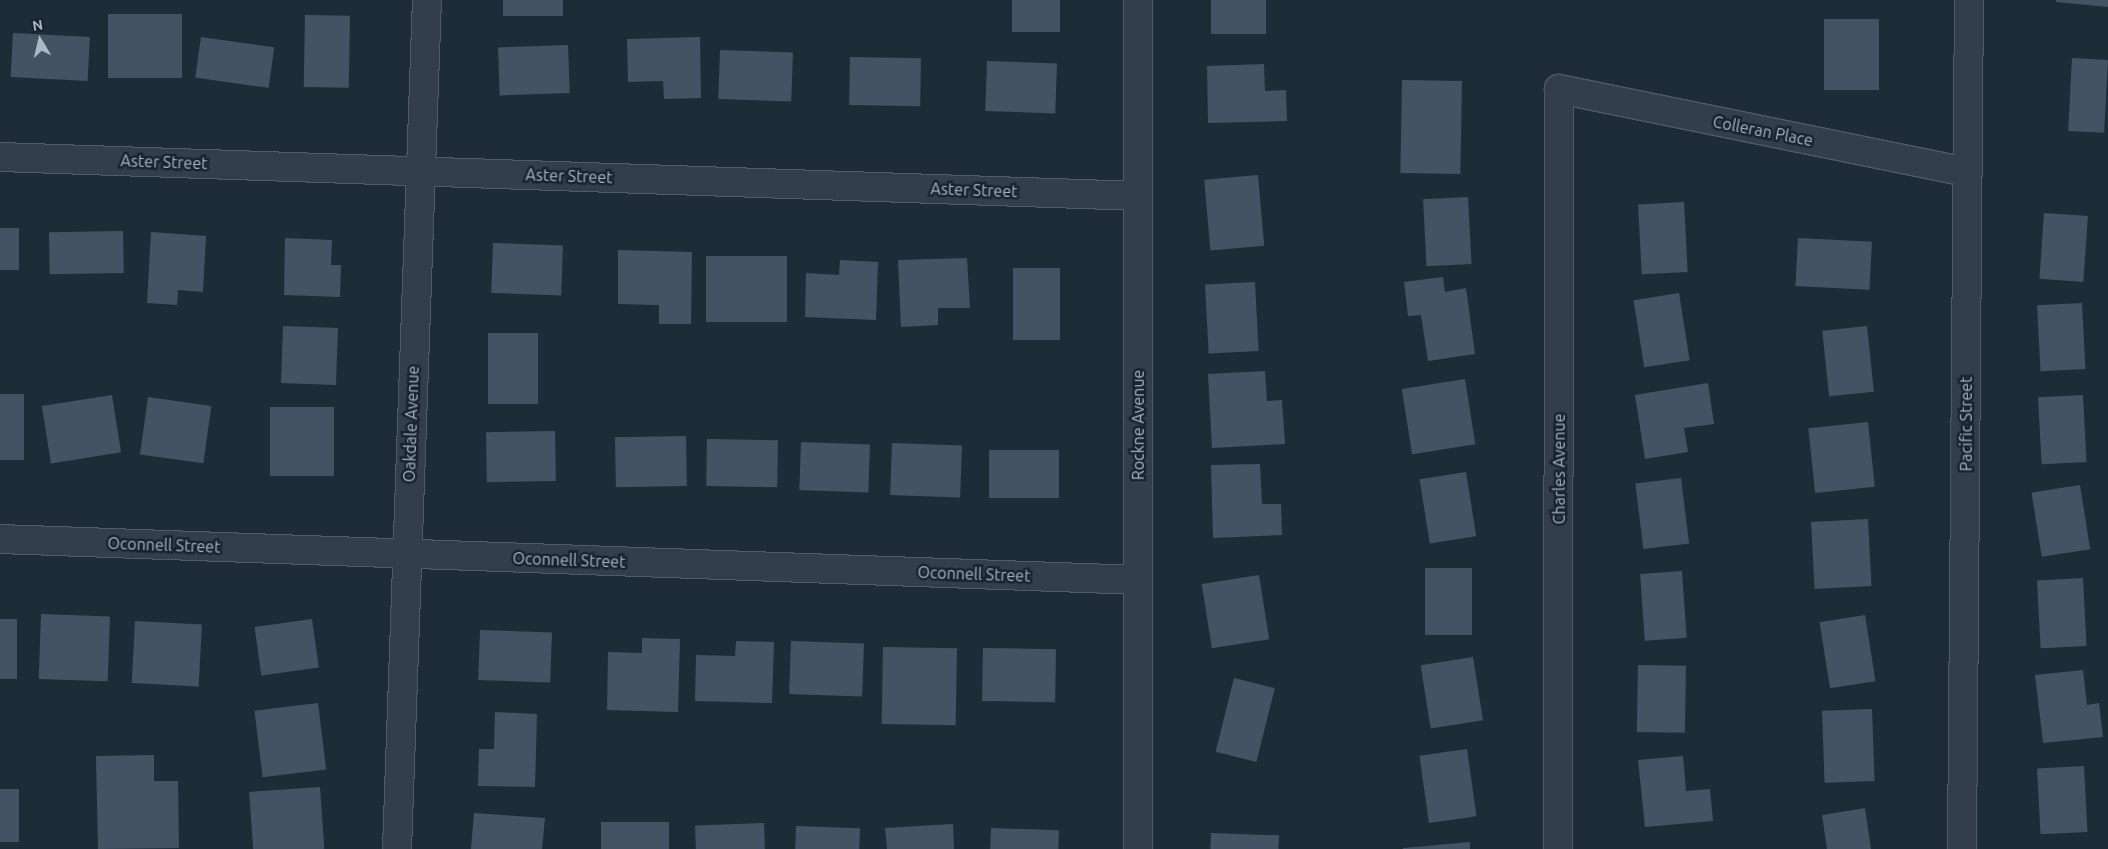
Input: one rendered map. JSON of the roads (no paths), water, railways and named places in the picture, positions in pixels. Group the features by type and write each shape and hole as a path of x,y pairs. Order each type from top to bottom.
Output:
{"street":[{"name":"Oakdale Avenue","path":"397,849 427,0"},
{"name":"Rockne Avenue","path":"1138,0 1138,849"},
{"name":"Pacific Street","path":"1962,849 1969,0"},
{"name":"Colleran Place","path":"1559,89 1968,172"},
{"name":"Charles Avenue","path":"1558,849 1559,89"},
{"name":"Aster Street","path":"0,157 1138,196"},
{"name":"Oconnell Street","path":"0,539 1138,580"}]}
